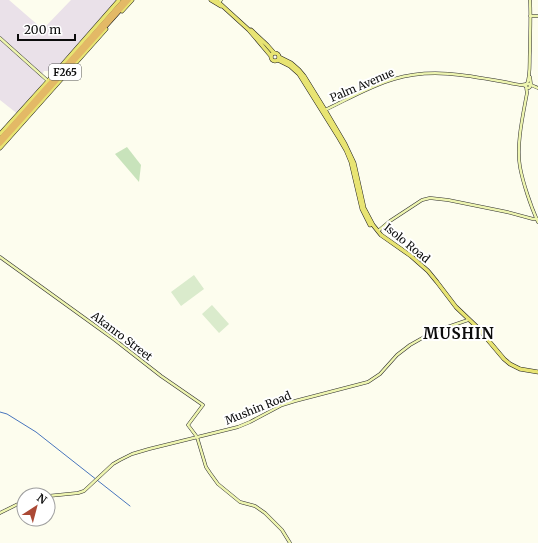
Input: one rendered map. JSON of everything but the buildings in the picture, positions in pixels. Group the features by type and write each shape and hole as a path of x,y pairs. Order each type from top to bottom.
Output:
{"highway":[{"name":"F265","path":"0,139 124,0"},
{"name":"F265","path":"0,144 129,0"}],"main road":[{"path":"0,134 119,0"},
{"path":"0,148 132,0"},
{"path":"211,0 224,7"},
{"path":"219,0 224,7 273,55 278,54 276,61 273,61 273,55 267,45 219,0"},
{"path":"527,93 530,86 530,0"},
{"path":"531,16 538,16"},
{"path":"531,16 529,74 520,135 519,161 521,173 538,220"},
{"path":"0,38 48,81"},
{"name":"Isolo Road","path":"278,58 299,74 343,140 351,156 356,173 362,209 371,226 383,238 426,272 453,306 479,331 498,355 506,362 520,370 538,372"},
{"name":"Palm Avenue","path":"324,110 387,81 413,74 451,74 521,85 529,84 530,86"},
{"path":"530,86 537,87"},
{"name":"Isolo Road","path":"360,197 367,214 378,231 396,247 411,256 428,271 456,307 477,327 504,359 510,364 520,368 538,372"},
{"path":"378,231 390,221 422,200 430,198 448,200 507,212 538,220"},
{"name":"Akanro Street","path":"0,257 115,340 161,376 203,405 188,425 198,438"},
{"name":"Mushin Road","path":"56,495 83,492 116,462 132,454 238,427 295,401 368,382 380,374 397,355 410,345 433,332 468,320"},
{"path":"198,438 206,466 218,484 241,503 255,506 265,513 282,530 289,543"},
{"path":"0,513 16,505"}],"shaded area":[{"path":"0,0 9,0 39,26 46,26 71,0 119,0 72,55 54,71 44,71 41,77 44,81 19,115 0,100"}],"green space":[{"path":"127,147 141,165 139,182 115,154"},
{"path":"194,275 204,289 181,306 171,292"},
{"path":"212,305 229,324 219,333 202,314"}],"waterway":[{"path":"0,412 7,414 36,432 130,506"}],"district":[{"name":"MUSHIN","path":"459,333"}]}
